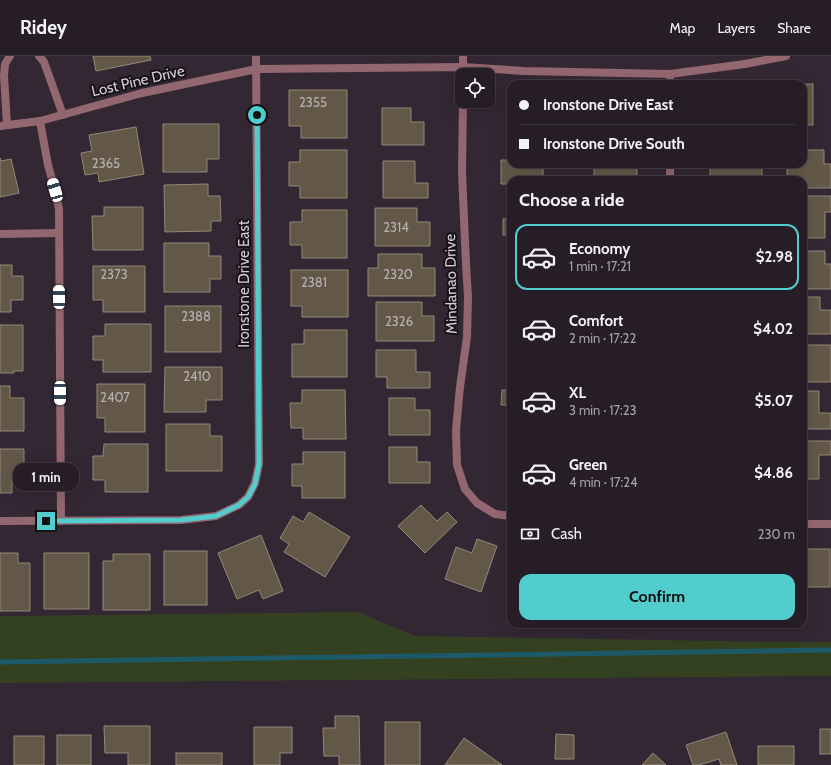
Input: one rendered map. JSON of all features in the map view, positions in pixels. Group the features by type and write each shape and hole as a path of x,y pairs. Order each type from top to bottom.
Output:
{"street":[{"path":"3,125 5,64 10,56"},
{"path":"40,56 44,62 63,114"},
{"name":"Ironstone Drive East","path":"61,521 181,520 216,516 239,505 248,497 255,484 259,464 256,56"},
{"path":"463,56 463,68"},
{"name":"Lost Pine Drive","path":"495,71 670,74 745,64 786,56"},
{"name":"Lost Pine Drive","path":"3,125 40,121 142,93 257,69 455,71"},
{"path":"670,74 670,80"},
{"name":"Mindanao Drive","path":"463,108 463,180 468,297 467,337 456,430 457,465 465,489 477,503 495,514 507,516"},
{"path":"0,521 61,521 59,209 48,165 40,121"},
{"path":"0,234 59,233"},
{"path":"807,524 831,524"}],"green space":[{"path":"358,612 415,636 831,642 831,676 0,683 0,616"}],"building":[{"path":"93,56 150,56 151,60 96,71"},
{"path":"807,84 813,84 813,125 807,125"},
{"path":"289,90 347,90 347,138 301,138 301,126 289,126"},
{"path":"382,108 411,108 411,122 424,122 424,145 382,145"},
{"path":"163,124 219,124 219,159 207,159 207,172 163,172"},
{"path":"136,127 144,174 99,182 98,173 85,175 81,153 92,151 89,135"},
{"path":"300,150 347,150 347,198 300,198 300,186 289,186 289,162 300,162"},
{"path":"807,150 824,150 824,164 831,164 831,188 807,188 807,176 787,176 787,168 807,168"},
{"path":"0,158 1,161 11,159 19,193 0,197"},
{"path":"501,160 507,160 507,168 543,168 543,176 507,176 507,184 501,184"},
{"path":"383,161 415,161 415,183 428,183 428,198 383,198"},
{"path":"594,168 637,168 637,176 594,176"},
{"path":"710,168 762,168 762,176 710,176"},
{"path":"208,184 208,196 220,196 221,221 211,221 211,231 165,232 164,185"},
{"path":"807,196 831,196 831,212 825,212 825,238 807,238"},
{"path":"104,207 143,207 143,250 93,250 92,216 104,216"},
{"path":"375,208 417,208 417,222 430,222 430,246 375,246"},
{"path":"302,210 347,210 347,258 302,258 302,245 290,245 290,222 302,222"},
{"path":"503,219 507,219 507,235 503,235"},
{"path":"164,243 209,243 209,256 221,256 221,279 210,279 210,292 164,292"},
{"path":"807,251 825,251 825,264 831,264 831,289 807,289"},
{"path":"378,254 422,254 422,268 435,268 435,296 368,296 368,268 378,268"},
{"path":"0,265 12,265 12,276 23,276 23,300 11,300 11,312 0,312"},
{"path":"93,266 145,266 145,312 103,312 103,300 93,300"},
{"path":"291,270 348,270 348,317 302,317 302,306 291,306"},
{"path":"807,297 820,297 820,310 831,310 831,334 807,334"},
{"path":"376,302 422,302 422,316 434,316 434,341 376,341"},
{"path":"165,306 221,306 221,352 165,352"},
{"path":"105,324 151,324 151,372 103,372 103,360 93,360 93,336 105,336"},
{"path":"0,325 23,325 23,371 14,371 14,373 0,373"},
{"path":"304,330 347,330 347,377 292,377 292,344 304,344"},
{"path":"807,345 831,345 831,382 807,382"},
{"path":"376,350 416,350 416,372 430,372 430,388 387,388 387,377 376,377"},
{"path":"165,367 222,367 222,400 206,400 206,412 164,412"},
{"path":"97,384 145,384 145,432 105,432 105,418 97,418"},
{"path":"0,386 10,386 10,398 24,398 24,431 0,431"},
{"path":"302,390 345,390 346,439 303,439 303,428 291,428 290,403 302,403"},
{"path":"502,390 507,390 507,405 501,405"},
{"path":"807,391 819,391 819,413 831,413 831,429 807,429"},
{"path":"389,398 415,398 415,410 430,410 430,435 389,435"},
{"path":"166,424 210,424 210,436 222,436 222,471 166,471"},
{"path":"807,441 831,441 831,455 819,455 819,479 807,479"},
{"path":"104,444 148,444 148,492 105,492 105,480 93,480 93,456 103,456"},
{"path":"389,447 417,447 417,462 430,462 430,483 389,483"},
{"path":"0,449 24,449 24,480 12,480 12,493 0,493"},
{"path":"303,452 345,452 345,498 302,498 302,486 292,486 292,464 303,464"},
{"path":"421,505 437,521 447,512 457,522 425,553 398,526"},
{"path":"309,512 350,537 325,577 284,552 289,544 280,538 293,516 303,522"},
{"path":"261,535 283,591 263,599 259,590 237,599 218,553"},
{"path":"477,539 497,546 481,592 445,579 456,547 472,553"},
{"path":"807,549 830,549 830,587 807,587"},
{"path":"164,551 207,551 207,605 164,605"},
{"path":"0,553 18,553 18,563 30,563 30,611 0,611"},
{"path":"44,553 89,553 89,609 44,609"},
{"path":"113,554 150,554 150,610 103,610 103,561 113,561"},
{"path":"335,716 359,716 360,765 339,765 339,756 324,756 323,728 335,728"},
{"path":"385,722 420,722 420,765 385,765"},
{"path":"104,726 150,726 150,765 128,765 128,753 105,753"},
{"path":"254,727 292,727 292,753 280,753 280,765 254,765"},
{"path":"820,729 831,729 831,754 820,754"},
{"path":"726,732 737,765 721,765 719,759 699,765 693,765 686,745"},
{"path":"556,734 574,735 574,759 555,759"},
{"path":"57,735 91,735 91,765 57,765"},
{"path":"14,736 44,736 44,765 14,765"},
{"path":"464,738 502,765 445,765"},
{"path":"758,746 794,746 794,765 758,765"},
{"path":"176,753 222,753 222,765 176,765"},
{"path":"653,753 666,765 642,765"}],"waterway":[{"path":"0,662 831,650"}],"route":[{"path":"46,521 181,520 216,516 239,505 248,497 255,484 259,464 257,115"}]}
